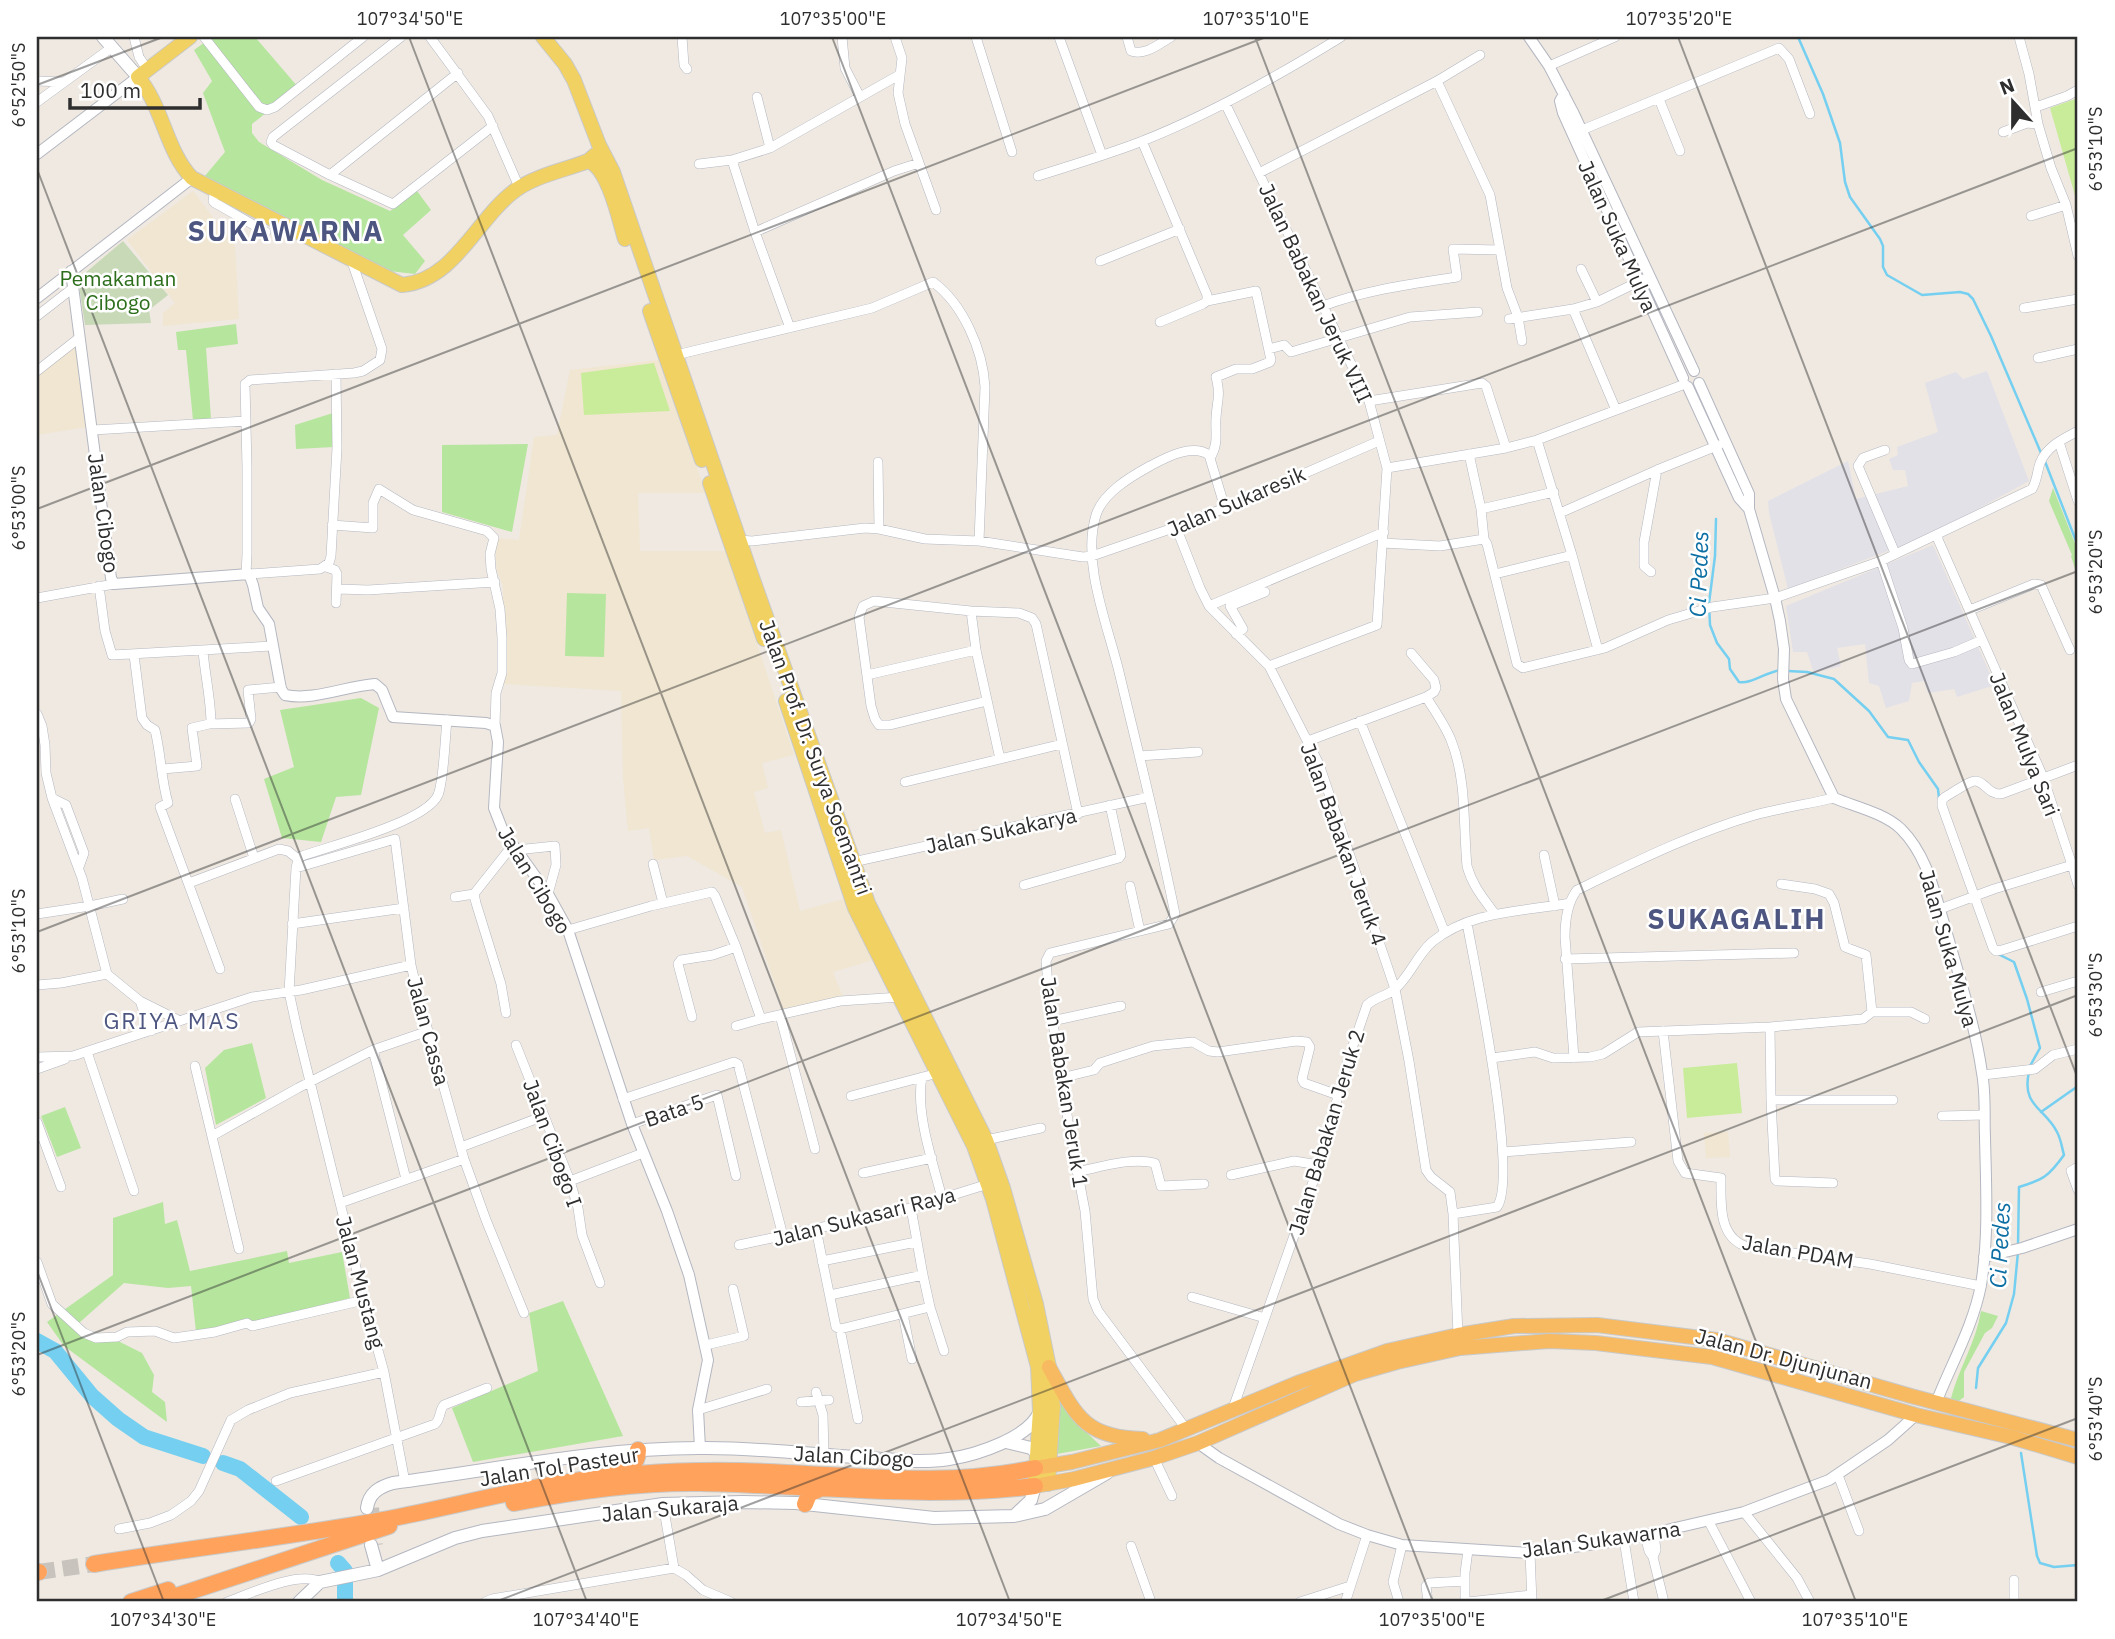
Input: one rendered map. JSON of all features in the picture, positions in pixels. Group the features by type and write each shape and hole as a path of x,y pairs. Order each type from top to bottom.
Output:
{"highway":[{"name":"Jalan Dr. Djunjunan","path":"1040,1462 1160,1440 1368,1357 1400,1347 1514,1326 1597,1325 1717,1340 1936,1403 2078,1440"},
{"name":"Jalan Dr. Djunjunan","path":"1042,1485 1113,1469 1157,1465 1198,1443 1345,1378 1396,1362 1460,1348 1549,1341 1596,1343 1712,1357 1916,1415 2011,1437 2078,1457"},
{"path":"1049,1367 1078,1415 1090,1427 1098,1432 1126,1439 1160,1440"},
{"path":"558,1484 629,1467 637,1459 638,1450"},
{"name":"Jalan Tol Pasteur","path":"94,1564 387,1519 558,1484 635,1474 697,1471 785,1473 884,1480 978,1477 1040,1462"},
{"name":"Jalan Tol Pasteur","path":"158,1602 390,1526 532,1499 638,1485 698,1483 936,1492 971,1492 1042,1485"},
{"path":"790,1486 796,1491 801,1504"},
{"path":"801,1504 808,1494 821,1488"},
{"path":"131,1602 387,1519"}],"main road":[{"path":"103,37 111,48 142,73 183,167 192,178 402,285 413,284 443,268 492,211 519,187 593,158 599,145"},
{"path":"142,73 190,37"},
{"name":"Jalan Prof. Dr. Surya Soemantri","path":"542,37 565,64 574,80 599,145 614,172 739,540 868,903 986,1140 1006,1196 1036,1304 1049,1367 1053,1407 1040,1462"},
{"name":"Jalan Prof. Dr. Surya Soemantri","path":"588,160 595,163 604,176 742,580 798,734 855,908 939,1073 974,1146 988,1184 1039,1378 1042,1485"},
{"name":"Jalan Cibogo","path":"370,1508 378,1489 393,1483 638,1450 700,1448 931,1460 965,1455 1006,1442 1028,1426 1040,1410"},
{"path":"1006,1442 1031,1448 1040,1462"},
{"name":"Jalan Sukaraja","path":"318,1583 358,1575 375,1554 663,1504 743,1502 801,1504 934,1518 1013,1516 1045,1509 1061,1502 1113,1469"},
{"path":"1013,1516 1031,1500 1042,1485"},
{"path":"299,1602 318,1583"}],"street":[{"path":"37,153 142,73 134,37"},
{"path":"204,37 259,107 267,110 275,107 363,37"},
{"path":"401,37 272,137 273,145 393,204 493,126"},
{"path":"430,37 493,126 519,187"},
{"path":"682,37 684,65 687,69"},
{"path":"842,37 845,68 860,97"},
{"path":"895,37 902,58 898,93 905,124 936,210"},
{"path":"976,37 1012,152"},
{"path":"1059,37 1102,155"},
{"path":"1127,37 1131,51 1140,53 1171,37"},
{"path":"1038,176 1142,141 1225,103 1341,37"},
{"name":"Jalan Suka Mulya","path":"1529,37 1549,65 1582,130 1689,383 1749,494 1749,509 1776,598 1783,639 1786,699 1834,798 1883,817 1901,830 1925,863 1940,909 1968,1007 1983,1075 1987,1202 1980,1286 1964,1342 1936,1403"},
{"path":"1549,65 1615,37"},
{"path":"2018,37 2029,74 2038,124 2066,205 2078,256"},
{"path":"37,102 111,48"},
{"path":"1582,130 1779,48 1789,59 1810,114"},
{"path":"1259,173 1437,81 1480,55"},
{"path":"330,175 458,73"},
{"path":"699,164 732,160 770,148 899,75"},
{"path":"37,81 64,82"},
{"path":"1437,81 1490,195 1513,318 1521,341"},
{"path":"2036,107 2078,90"},
{"name":"Jalan Suka Mulya","path":"1564,94 1560,101 1563,113 1643,279 1694,371 1687,372 1689,383"},
{"path":"757,97 770,148"},
{"path":"1659,99 1680,151"},
{"name":"Jalan Babakan Jeruk VIII","path":"1225,103 1368,401 1387,468 1377,625 1269,666"},
{"path":"2003,132 2013,126 2038,124"},
{"path":"1142,141 1207,300"},
{"path":"732,160 790,328"},
{"path":"755,232 878,177 919,163"},
{"path":"37,298 192,178"},
{"path":"215,189 215,204 266,232"},
{"path":"2031,216 2066,205"},
{"path":"1100,261 1180,229"},
{"path":"1323,306 1392,287 1457,278 1453,249 1500,250"},
{"path":"332,525 373,527 373,503 379,489 413,510 487,531 494,538 490,554 491,569 500,609 502,638 502,673 496,693 495,726 486,723 393,717 382,690 375,684 299,697 285,695 281,687 269,624 258,608 247,574 244,386 250,380 363,371 377,363 382,349 351,259"},
{"path":"1581,269 1597,302"},
{"name":"Jalan Cibogo","path":"71,271 111,578 114,584 247,574"},
{"path":"1513,318 1573,309 1597,302 1643,279"},
{"path":"676,355 872,308 933,282 942,289 966,322 980,354 985,387 979,541"},
{"path":"37,316 73,288"},
{"path":"1160,322 1207,300 1256,291 1272,360 1252,369 1213,374 1220,399 1216,416 1217,445 1210,458 1225,508"},
{"path":"2024,308 2078,299"},
{"path":"1573,309 1616,410"},
{"path":"1269,349 1284,345 1291,352 1410,317 1478,312"},
{"path":"37,371 79,338"},
{"path":"2038,358 2078,349"},
{"path":"326,567 331,556 337,448 336,374"},
{"path":"1368,401 1482,383 1486,386 1506,448"},
{"path":"1387,468 1506,448 1537,440 1689,383"},
{"path":"93,429 246,421"},
{"path":"1469,454 1481,509 1484,539 1520,667 1598,650 1622,642 1668,620 1709,608 1776,598 1881,561 2032,489 2041,461 2050,448 2078,431"},
{"path":"1537,440 1598,650"},
{"name":"Jalan Sukaresik","path":"1092,556 1225,508 1378,441"},
{"path":"2059,442 2078,501"},
{"path":"1560,513 1721,445"},
{"name":"Jalan Babakan Jeruk 1","path":"1187,1430 1098,1311 1093,1299 1085,1211 1052,1021 1046,961 1050,953 1169,924 1175,914 1094,576 1092,556 1095,517 1105,498 1138,473 1170,457 1195,450 1206,452 1210,458"},
{"path":"1885,450 1863,458 1858,466 1895,553"},
{"path":"878,462 879,529"},
{"path":"1651,572 1644,566 1644,542 1657,470"},
{"path":"1481,509 1554,492"},
{"name":"Jalan Babakan Jeruk 4","path":"1176,527 1209,606 1269,666 1319,764 1395,989 1426,1170 1450,1192 1453,1214"},
{"path":"739,540 752,541 865,528 925,539 979,541 1083,557 1092,556"},
{"path":"1209,606 1384,531"},
{"name":"Jalan Mulya Sari","path":"1936,535 2043,777 2078,885"},
{"path":"1382,543 1440,546 1484,539"},
{"path":"1495,574 1572,555"},
{"path":"1881,561 1912,664 1954,652 1982,639"},
{"path":"247,574 326,567 335,570 337,574 336,603"},
{"path":"338,589 368,590 495,582"},
{"path":"37,598 114,584"},
{"path":"1970,610 2034,584 2041,585 2070,650"},
{"path":"99,586 111,654 134,655 272,646"},
{"path":"1236,634 1243,629 1230,606 1265,592"},
{"path":"987,701 884,727 879,725 875,719 867,675 860,611 867,603 874,601 1019,613 1032,618 1036,624 1078,814"},
{"path":"971,611 976,650 1000,759"},
{"path":"203,650 211,724"},
{"path":"867,675 976,650"},
{"path":"1308,741 1434,692 1434,680 1411,653"},
{"path":"134,655 142,718 155,730 163,769 164,791 168,803 160,807 220,970"},
{"path":"163,769 197,766 192,728 211,724 248,723 251,719 248,690 281,687"},
{"path":"1426,697 1450,737 1459,768 1469,876 1495,914"},
{"path":"37,714 46,746 46,774 52,798 79,867 107,974 141,1001 180,1021"},
{"path":"189,883 279,849 288,851 297,863 312,853 389,828 404,820 435,800 440,788 447,720"},
{"path":"1360,721 1445,933"},
{"name":"Jalan Cibogo","path":"495,726 498,742 494,808 502,830 548,894 568,930 632,1124 689,1275 708,1360 698,1410 700,1448"},
{"path":"905,782 1062,744"},
{"path":"1139,755 1198,752"},
{"path":"2078,765 2001,794 1992,793 1975,781 1942,800 1996,951 2078,926"},
{"name":"Jalan Sukakarya","path":"853,862 1149,797"},
{"path":"1574,1058 1565,959 1565,920 1577,890 1666,847 1756,815 1834,798"},
{"path":"235,799 254,858"},
{"path":"1024,885 1119,858 1121,855 1110,805"},
{"name":"Jalan Cassa","path":"297,863 394,838 411,965 428,1031 464,1159 524,1313"},
{"path":"506,1013 501,984 474,894 514,848 555,846 556,866 548,894"},
{"path":"1544,855 1555,906"},
{"name":"Jalan Mustang","path":"297,863 289,992 384,1372 405,1482"},
{"path":"653,864 663,903"},
{"path":"1940,909 2072,865"},
{"path":"1781,884 1829,894 1845,947 1866,955 1871,1012"},
{"path":"1130,886 1140,931"},
{"path":"568,930 663,903 708,892 714,893 761,1020"},
{"path":"455,897 474,894"},
{"path":"37,914 123,899"},
{"name":"Jalan Babakan Jeruk 2","path":"1232,1411 1319,1165 1348,1060 1367,1005 1395,989 1425,950 1445,933 1495,914 1570,903"},
{"path":"292,924 404,908"},
{"path":"1458,1335 1453,1214 1493,1208 1499,1204 1503,1152 1492,1058 1467,923"},
{"path":"692,1017 678,964 681,960 713,955 736,947"},
{"path":"1565,959 1794,953"},
{"path":"37,1069 252,997 289,992 411,965"},
{"path":"37,985 107,974"},
{"path":"2041,992 2078,981"},
{"path":"736,1026 840,1001 900,997"},
{"path":"141,1001 151,1031"},
{"path":"1052,1021 1121,1006"},
{"path":"1492,1058 1535,1052 1553,1058 1603,1054 1634,1033 1770,1027 1863,1019 1871,1012 1911,1012 1925,1019"},
{"path":"780,1015 815,1149"},
{"path":"1770,1027 1775,1179 1833,1183"},
{"path":"212,1136 373,1050 428,1031"},
{"name":"Jalan PDAM","path":"1663,1031 1678,1161 1685,1173 1721,1178 1725,1229 1736,1242 1745,1246 1870,1264 1980,1286"},
{"path":"1061,1078 1094,1070 1100,1063 1153,1046 1193,1041 1209,1051 1218,1052 1296,1041 1307,1042 1310,1047 1302,1079 1304,1083 1338,1095"},
{"name":"Jalan Cibogo I","path":"516,1045 570,1181 582,1235 600,1283"},
{"path":"1983,1075 2035,1069 2053,1055 2078,1049"},
{"path":"373,1050 406,1180"},
{"path":"87,1052 134,1191"},
{"path":"37,1057 73,1056"},
{"path":"623,1098 734,1062 738,1064 783,1236"},
{"path":"195,1066 239,1249"},
{"path":"851,1096 939,1073"},
{"path":"922,1077 921,1114 942,1198"},
{"name":"Bata 5","path":"632,1124 718,1095 736,1176"},
{"path":"1771,1100 1893,1100"},
{"path":"1942,1116 1984,1115"},
{"path":"461,1147 544,1116"},
{"path":"37,1122 61,1187"},
{"path":"986,1140 1041,1128"},
{"path":"1503,1152 1631,1142"},
{"path":"570,1181 643,1153"},
{"path":"863,1173 932,1158"},
{"path":"340,1203 464,1159"},
{"path":"1077,1172 1134,1161 1149,1161 1154,1163 1161,1186 1203,1184"},
{"path":"1231,1175 1294,1161 1319,1165"},
{"path":"2078,1167 2071,1171 2078,1190"},
{"name":"Jalan Sukasari Raya","path":"739,1245 911,1208 988,1184"},
{"path":"911,1208 922,1275 944,1351"},
{"path":"816,1229 836,1327 841,1329 930,1307"},
{"path":"1984,1257 2078,1229"},
{"path":"822,1261 916,1242"},
{"path":"37,1262 52,1304 84,1333 96,1338 117,1337 127,1332 155,1331 174,1338 215,1332 247,1323 251,1326 364,1300"},
{"path":"830,1295 922,1275"},
{"path":"706,1345 744,1336 733,1289"},
{"path":"1192,1297 1265,1318"},
{"path":"903,1314 912,1359"},
{"path":"841,1329 858,1419"},
{"path":"119,1529 165,1518 191,1501 199,1491 232,1420 248,1410 290,1393 384,1372"},
{"path":"276,1481 435,1424 444,1405 487,1388"},
{"path":"698,1410 767,1389"},
{"path":"801,1402 822,1398 824,1456"},
{"name":"Jalan Sukawarna","path":"1198,1443 1219,1458 1339,1524 1367,1535 1402,1545 1530,1553 1624,1540 1744,1512 1838,1475 1888,1440 1916,1415"},
{"path":"1157,1465 1172,1496"},
{"path":"1838,1475 1859,1531"},
{"path":"663,1504 674,1569"},
{"path":"1744,1512 1797,1578 1810,1602"},
{"path":"1709,1522 1751,1602"},
{"path":"1344,1602 1346,1588 1367,1535"},
{"path":"1650,1535 1649,1551 1653,1557 1664,1602"},
{"path":"1624,1540 1634,1602"},
{"path":"1399,1602 1393,1582 1402,1545"},
{"path":"1131,1546 1151,1602"},
{"path":"1468,1550 1465,1581 1467,1602 1531,1599 1530,1553"},
{"path":"485,1602 674,1569 686,1575 703,1590 731,1602"},
{"path":"2014,1580 2014,1602"},
{"path":"1429,1602 1426,1586 1429,1583 1465,1581"},
{"path":"227,1602 279,1584 318,1583"},
{"path":"1300,1602 1316,1600 1346,1588"}],"shaded area":[{"path":"193,191 235,246 239,319 163,326 163,313 175,303 127,240"},
{"path":"76,344 87,427 37,435 37,374"},
{"path":"659,360 706,493 638,493 640,551 726,551 794,755 762,763 768,788 754,792 765,833 781,830 800,911 847,898 873,960 833,972 843,997 784,1011 742,887 687,856 654,860 649,828 628,831 623,778 621,691 504,684 503,586 497,571 495,548 497,538 519,540 534,437 557,435 570,370"},
{"path":"1987,371 2029,481 1930,535 1788,589 1768,501 1848,461 1856,499 1908,486 1905,470 1893,470 1889,459 1898,455 1897,447 1938,432 1925,383 1956,372 1963,379"},
{"path":"1933,545 1995,685 1957,697 1954,689 1928,693 1924,681 1912,683 1909,701 1886,708 1879,686 1869,683 1865,644 1837,648 1841,666 1814,673 1807,652 1793,652 1786,606"},
{"path":"1728,1132 1730,1157 1706,1158 1704,1133"}],"green space":[{"path":"212,37 255,37 298,87 252,124 252,133 259,142 322,180 390,211 417,191 431,210 403,235 425,261 415,274 389,271 204,177 225,152 203,93 212,81 194,50"},
{"path":"2078,98 2078,206 2050,108"},
{"name":"Pemakaman Cibogo","path":"123,241 168,295 149,310 151,323 85,325 78,279"},
{"path":"236,324 238,344 206,348 211,419 193,420 186,350 178,350 176,332"},
{"path":"654,363 670,411 584,415 581,373"},
{"path":"333,413 334,447 296,449 295,425"},
{"path":"528,444 512,532 442,512 442,445"},
{"path":"2053,488 2078,551 2078,578 2072,555 2049,501"},
{"path":"567,593 606,594 604,657 565,656"},
{"path":"361,698 379,708 361,795 336,797 321,842 282,838 264,779 294,767 280,710"},
{"path":"252,1043 266,1098 216,1125 205,1068 224,1050"},
{"path":"1737,1063 1742,1113 1687,1118 1683,1068"},
{"path":"65,1107 81,1148 57,1157 41,1116"},
{"path":"163,1202 165,1224 177,1220 190,1271 287,1251 289,1263 342,1252 350,1298 218,1333 196,1332 191,1286 168,1288 124,1283 79,1323 92,1337 116,1340 142,1353 154,1375 152,1392 165,1402 167,1422 64,1346 47,1322 113,1275 113,1218"},
{"path":"563,1301 623,1436 473,1462 452,1408 538,1371 529,1313"},
{"path":"1981,1311 1998,1316 1992,1328 1985,1333 1964,1372 1964,1397 1956,1403 1951,1398"},
{"path":"1059,1397 1072,1419 1101,1446 1057,1454"}],"waterway":[{"path":"1798,37 1823,94 1840,143 1845,182 1850,197 1880,239 1883,246 1883,267 1887,275 1922,295 1960,292 1973,299 2041,453"},
{"path":"2044,459 2078,546"},
{"name":"Ci Pedes","path":"1716,519 1709,603 1710,625 1717,643 1729,659 1730,669 1739,682 1781,670"},
{"name":"Ci Pedes","path":"1788,671 1807,672 1834,679 1869,711 1888,737 1908,740 1919,762 1938,789 1939,798"},
{"name":"Ci Pedes","path":"2000,955 2014,962 2027,999 2040,1048 2030,1066"},
{"name":"Ci Pedes","path":"2018,1246 2019,1187 2045,1176 2064,1155 2057,1132 2031,1100 2027,1083 2029,1072"},
{"path":"2041,1112 2078,1086"},
{"name":"Ci Pedes","path":"1976,1388 1978,1368 2006,1323 2014,1294 2018,1252"},
{"path":"37,1341 55,1351 92,1396 118,1419 144,1437 203,1456"},
{"name":"Ci Pedes","path":"2021,1453 2040,1563 2054,1567 2078,1565"},
{"path":"223,1463 240,1469 301,1517"},
{"path":"338,1563 345,1571 345,1602"}],"tunnel":[{"path":"373,1508 377,1545"},
{"path":"39,1572 94,1564"}],"district":[{"name":"SUKAWARNA","path":"286,230"},
{"name":"SUKAGALIH","path":"1737,918"},
{"name":"GRIYA MAS","path":"172,1020"}]}
